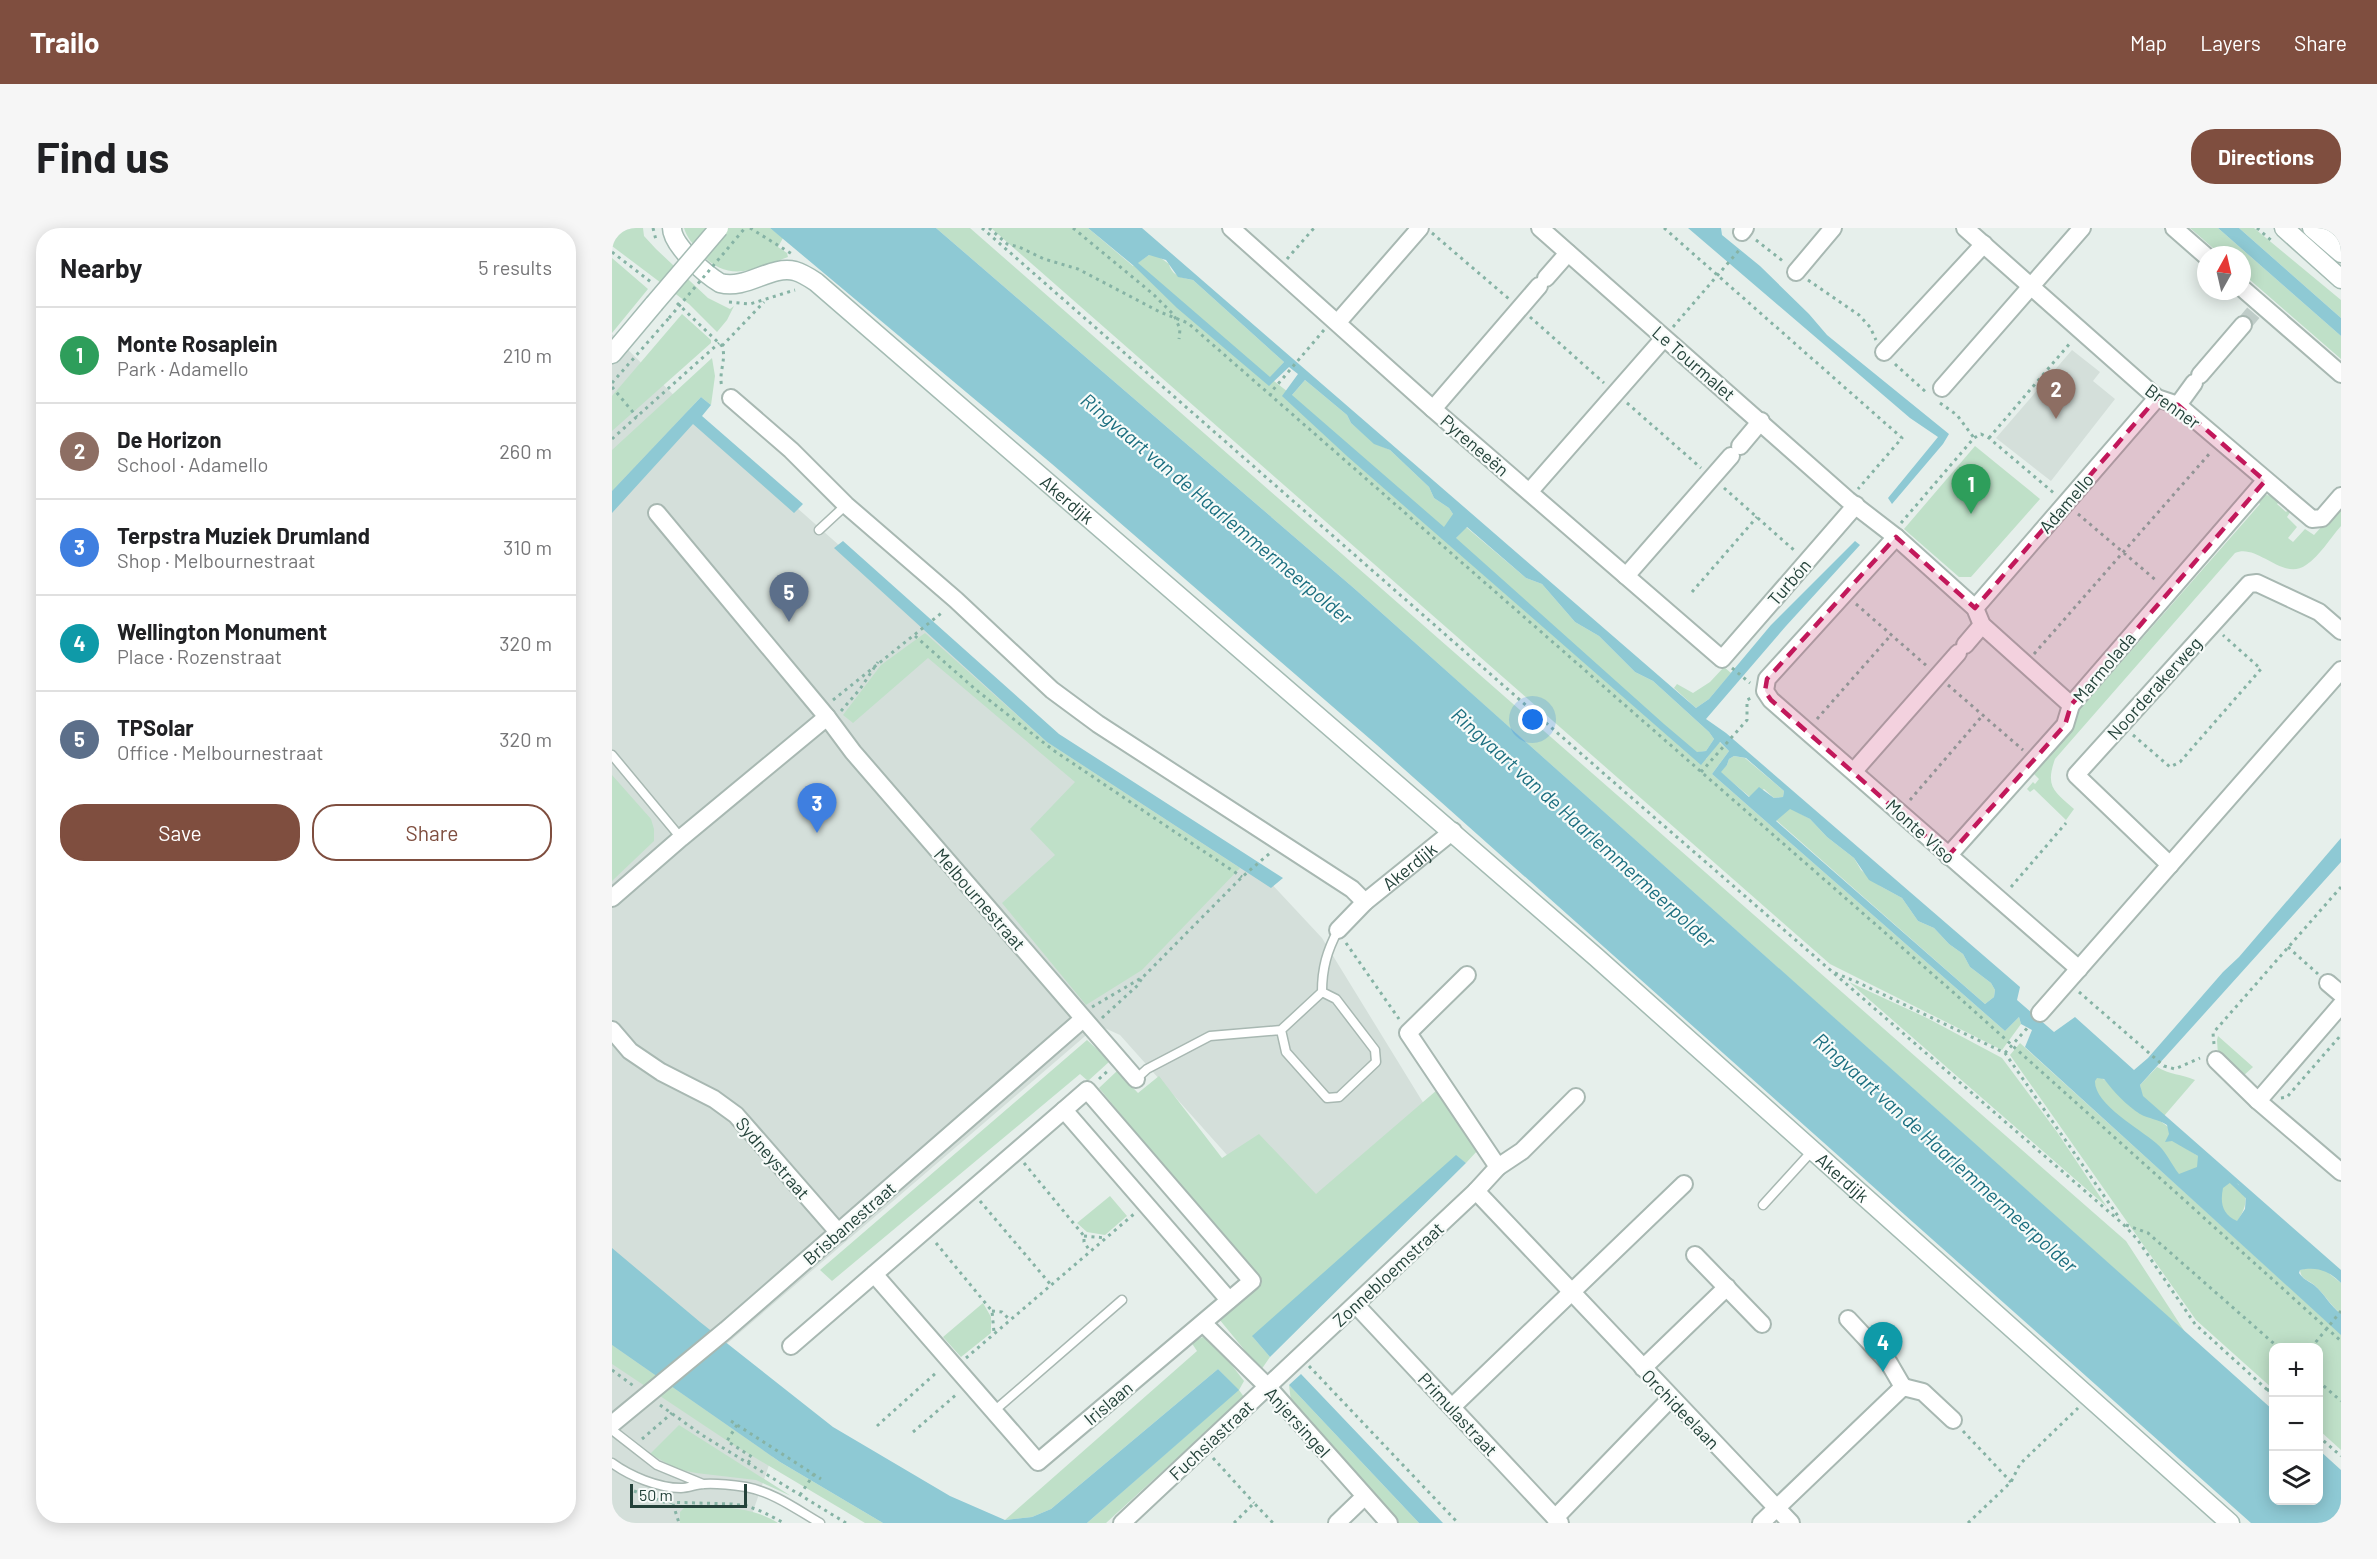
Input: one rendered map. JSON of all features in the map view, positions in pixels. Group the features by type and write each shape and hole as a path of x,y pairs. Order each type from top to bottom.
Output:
{"street":[{"name":"Akerdijk","path":"672,228 674,238 680,247 720,283 728,285 748,282 790,270 798,271 816,282 1453,831 2230,1523"},
{"path":"612,354 719,228"},
{"name":"Pyreneeën","path":"1231,228 1433,409 1725,662"},
{"path":"1335,320 1420,228"},
{"name":"Le Tourmalet","path":"1540,228 1975,608 1982,625 2071,705"},
{"path":"1796,272 1833,228"},
{"name":"Brenner","path":"1965,228 2082,329 2157,398 2178,405 2312,519 2322,518 2341,496"},
{"path":"1937,395 2082,228"},
{"path":"2174,228 2197,248"},
{"path":"2284,228 2341,279"},
{"path":"2312,228 2341,254"},
{"path":"1884,352 1984,244"},
{"path":"1433,409 1568,253"},
{"path":"2247,300 2253,314 2341,374"},
{"path":"2178,405 2197,379 2253,314"},
{"path":"1530,491 1664,338"},
{"name":"Akerdijk","path":"731,398 790,450 846,505 956,600 1052,690 1098,724 1352,889 1365,902"},
{"name":"Adamello","path":"1975,608 2157,398"},
{"path":"1626,576 1761,421"},
{"name":"Marmolada","path":"1948,856 2065,725 2071,705 2265,481"},
{"name":"Turbón","path":"1725,662 1852,502"},
{"name":"Melbournestraat","path":"657,513 827,717 853,752 1136,1079"},
{"path":"1759,689 1894,536"},
{"name":"Noorderakerweg","path":"2170,865 2076,775 2249,584 2257,583 2319,612 2341,631"},
{"path":"1854,771 1982,625"},
{"path":"2040,1013 2341,670"},
{"name":"Monte Viso","path":"1759,689 2001,902 2074,976"},
{"path":"612,898 827,717"},
{"name":"Akerdijk","path":"1338,930 1365,902 1453,831"},
{"path":"1467,975 1408,1033 1498,1167"},
{"path":"2258,1101 2341,1005"},
{"name":"Brisbanestraat","path":"612,1424 839,1233 1083,1019"},
{"name":"Sydneystraat","path":"612,1030 630,1051 661,1072 714,1099 736,1115 839,1233"},
{"path":"2215,1059 2258,1101 2341,1172"},
{"path":"791,1346 1087,1090"},
{"name":"Irislaan","path":"874,1274 1038,1462 1252,1281 1087,1090"},
{"path":"1476,1191 1498,1167 1522,1151 1576,1097"},
{"path":"1064,1110 1229,1300"},
{"path":"1452,1407 1684,1184"},
{"name":"Orchideelaan","path":"1476,1191 1791,1523"},
{"name":"Zonnebloemstraat","path":"1300,1356 1476,1191"},
{"path":"1695,1255 1762,1324"},
{"path":"1642,1368 1726,1287"},
{"name":"Primulastraat","path":"1356,1305 1558,1520"},
{"path":"1848,1319 1889,1363 1903,1387 1923,1392 1953,1420"},
{"name":"Anjersingel","path":"1203,1323 1268,1387 1389,1523"},
{"name":"Fuchsiastraat","path":"1122,1523 1300,1356"},
{"path":"1761,1523 1903,1387"},
{"path":"1558,1520 1671,1398"},
{"path":"1337,1523 1364,1497"}],"lane":[{"path":"819,530 846,505"},
{"path":"612,755 681,838"},
{"path":"1136,1079 1147,1069 1210,1036 1281,1030 1322,992 1322,970 1329,947 1338,930"},
{"path":"1281,1030 1286,1052 1327,1098 1339,1097 1376,1062 1375,1050 1336,999 1322,992"},
{"path":"1763,1205 1813,1150"},
{"path":"994,1411 1122,1299"},
{"path":"612,1430 657,1465 704,1484"},
{"path":"612,1463 641,1478 662,1485 682,1488 704,1484 756,1489 774,1496 820,1523"}],"path":[{"path":"637,417 612,385 745,228"},
{"path":"982,228 1601,772 2123,1224 2137,1239 2195,1324 2267,1390"},
{"path":"988,228 1007,244 1044,259 1078,269 1177,320 1188,323 2012,1045 2341,1341"},
{"path":"1073,228 1153,294 1177,320 1180,329 1179,339"},
{"path":"1278,269 1314,228"},
{"path":"1664,228 1902,438 1852,502"},
{"path":"1664,338 1718,276 1743,236 1859,315 1870,327 1884,352 1904,373 1937,395 1957,415 1974,438"},
{"path":"722,346 766,300"},
{"path":"1270,396 1335,320"},
{"path":"1989,438 2082,329"},
{"path":"612,439 719,342 724,356 720,380 731,398"},
{"path":"1264,391 1272,391"},
{"path":"1894,536 1974,438 1981,435 1989,438 2169,591"},
{"path":"2025,664 2220,442"},
{"path":"1692,592 1757,517"},
{"path":"1843,593 2034,760"},
{"path":"878,662 860,689 838,715 827,717 826,706 878,662 915,636 946,609"},
{"path":"2121,724 2170,767 2180,762 2261,669 2211,625"},
{"path":"1807,730 1892,634"},
{"path":"915,636 975,689 1053,750 1242,877"},
{"path":"1701,772 1716,758 1747,720 1747,700 1759,689 1725,662"},
{"path":"1899,812 1911,802 1910,799 1983,716"},
{"path":"2001,902 2013,889 2011,886 2066,823"},
{"path":"1083,1019 1102,1018 1138,985 1143,977 1242,877 1275,849"},
{"path":"2074,976 2164,1066 2175,1069 2208,1056 2215,1059 2213,1033 2341,887"},
{"path":"1338,930 1408,1033"},
{"path":"2288,947 2335,989"},
{"path":"1833,973 1857,982 2005,1053 2123,1224 2148,1233 2275,1343"},
{"path":"1083,1019 1093,1005 1143,977"},
{"path":"2005,1053 2024,1032"},
{"path":"1087,1090 1120,1060"},
{"path":"1015,1152 1084,1236 1084,1242 1090,1251"},
{"path":"971,1190 1051,1285"},
{"path":"877,1426 994,1334 1145,1203"},
{"path":"925,1230 992,1311 994,1334"},
{"path":"1084,1236 1106,1238"},
{"path":"992,1311 1002,1312 1010,1320"},
{"path":"2314,1343 2341,1311"},
{"path":"1300,1356 1458,1523"},
{"path":"612,1370 650,1392 702,1435 846,1523"},
{"path":"913,1432 970,1383"},
{"path":"2323,1385 2341,1401"},
{"path":"1968,1523 2011,1482 2020,1464 2087,1396"},
{"path":"1953,1420 2011,1482"},
{"path":"731,1421 821,1479"},
{"path":"737,1425 727,1441 752,1457 748,1463"},
{"path":"2323,1440 2341,1456"},
{"path":"1203,1447 1273,1523"},
{"path":"800,1495 814,1474"},
{"path":"1234,1523 1254,1503"},
{"path":"679,1523 673,1504 739,1505 763,1512 784,1523"}],"highlighted area":[{"path":"2157,398 2178,405 2265,481 2071,705 2065,725 1948,856 1771,700 1765,691 1767,679 1896,537 1975,608"}],"shaded area":[{"path":"612,334 707,428 1054,736 1268,880 1322,938 1435,1122 1301,1238 1120,1035 1098,1025 708,1360 781,1430 749,1523 612,1523"},
{"path":"2072,350 2100,372 2093,381 2115,399 2051,481 1996,438"}],"green space":[{"path":"612,228 643,228 644,236 656,249 708,298 730,309 734,306 727,320 717,332 689,304 612,246"},
{"path":"684,228 770,228 783,238 778,247 787,253 788,257 752,270 730,271 709,261 690,241"},
{"path":"936,228 970,228 2126,1241 2185,1332 1356,590"},
{"path":"991,228 1088,228 1133,266 1149,255 1158,256 1169,264 1175,274 1193,280 1284,362 1270,378 1292,395 1305,380 1347,415 1351,423 1374,443 1390,450 1429,487 1434,498 1449,508 1453,514 1456,538 1466,527 1526,578 1542,584 1575,622 1599,636 1635,672 1653,681 1709,732 1714,739 1706,751 1699,752 1706,759 1719,742 1729,751 1712,774 2005,1031 2019,1017 2021,1024 2002,1050 1830,964"},
{"path":"2190,228 2218,228 2238,246 2211,246"},
{"path":"2239,228 2254,228 2341,300 2341,318"},
{"path":"2251,257 2341,336 2341,359 2251,281"},
{"path":"612,258 648,289 612,333"},
{"path":"682,314 711,340 711,343 612,431 612,396"},
{"path":"712,358 715,376 711,405 701,397 612,491 612,450"},
{"path":"1975,446 2040,499 1971,577 1959,577 1904,529"},
{"path":"2266,495 2273,496 2280,501 2277,504 2286,512 2289,509 2291,511 2287,517 2297,527 2288,538 2293,542 2305,529 2314,535 2341,505 2341,526 2316,557 2297,569 2279,566 2253,553 2244,551 2235,553 2055,759 2051,776 2053,788 2074,809 2066,820 2034,789 2030,792 2027,789 2039,779 2032,772 2091,690 2095,692 2260,504 2257,500"},
{"path":"925,633 1047,742 1240,868 1142,970 1086,1005 1002,903 1055,855 1030,829 1075,782 928,658 853,723 843,715 881,665"},
{"path":"1724,667 1731,673 1709,699 1696,708 1674,688 1677,684 1693,693 1710,682"},
{"path":"1734,756 1745,758 1784,791 1783,797 1774,798 1764,789 1750,797 1720,772"},
{"path":"612,775 651,819 654,841 612,881"},
{"path":"1790,808 1810,819 1827,837 1854,858 1861,870 1880,886 1902,898 1918,921 1934,928 1949,944 1963,954 1970,967 1991,983 1995,990 1994,997 1985,1004 1776,820"},
{"path":"1849,982 1927,1018 2002,1058 2057,1132 2107,1207"},
{"path":"2218,1036 2253,1067 2242,1077 2218,1055"},
{"path":"1087,1040 1110,1061 1088,1081 1080,1074 832,1281 820,1270"},
{"path":"2020,1043 2341,1334 2341,1450 2323,1434 2323,1343 2269,1343 2269,1385 2196,1320 2010,1055"},
{"path":"2157,1067 2166,1072 2195,1080 2164,1116 2142,1096 2140,1085"},
{"path":"2091,1070 2167,1126 2182,1146 2198,1156 2223,1187 2227,1183 2235,1182 2241,1187 2245,1197 2244,1209 2234,1226 2079,1083"},
{"path":"1117,1071 1138,1093 1159,1076 1222,1158 1259,1134 1316,1194 1437,1090 1478,1150 1466,1163 1456,1156 1253,1337 1270,1357 1261,1370 1219,1319 1259,1283 1099,1088"},
{"path":"1110,1196 1127,1216 1105,1235 1087,1232 1077,1223"},
{"path":"2313,1267 2326,1271 2341,1283 2341,1314 2313,1284 2301,1275 2300,1270"},
{"path":"983,1303 991,1317 991,1333 961,1357 943,1337"},
{"path":"1203,1337 1217,1346 1244,1381 1239,1390 1244,1397 1106,1523 1087,1523 1238,1390 1218,1369 1051,1509 1032,1517 1005,1520 1197,1351 1191,1342"},
{"path":"612,1345 780,1462 883,1523 865,1523 732,1444 612,1364"},
{"path":"1289,1385 1419,1523 1395,1523 1291,1401"},
{"path":"679,1425 791,1496 756,1480 677,1469 650,1454"},
{"path":"713,1507 747,1510 778,1523 680,1523 680,1512 684,1508"}],"water":[{"name":"Ringvaart van de Haarlemmermeerpolder","path":"770,228 936,228 1356,590 2269,1406 2269,1505 2323,1505 2323,1454 2341,1470 2341,1523 2251,1523 1377,745 1052,464"},
{"path":"1088,228 1142,228 1696,708 1709,699 1771,625 1855,541 1860,545 1706,719 1726,733 2020,987 2017,1000 2054,1032 2075,1017 2134,1070 2148,1058 2223,972 2239,957 2341,838 2341,862 2140,1085 2143,1096 2341,1270 2341,1283 2332,1275 2317,1269 2300,1270 2299,1273 2314,1285 2341,1314 2341,1335 2025,1047 2032,1030 2021,1024 2019,1017 2005,1031 1712,774 1729,751 1720,742 1701,765 1348,457 1282,396 1298,374 1289,367 1269,386 1177,308 1134,266","holes":["1149,255 1166,260 1178,277 1193,280 1284,362 1270,377 1138,263","1305,380 1347,415 1351,423 1374,444 1390,450 1429,487 1434,498 1449,508 1453,514 1444,527 1292,395","1467,527 1526,578 1542,584 1575,622 1599,636 1635,672 1653,681 1714,739 1706,751 1697,752 1456,538","1734,756 1746,758 1784,791 1783,797 1774,798 1759,787 1749,797 1721,772 1729,759","1790,809 1810,819 1827,837 1854,858 1869,880 1902,898 1918,921 1934,928 1949,944 1963,954 1970,967 1991,983 1995,990 1994,997 1985,1004 1776,821","2097,1078 2104,1079 2120,1098 2143,1116 2167,1125 2169,1134 2165,1142 2172,1141 2198,1156 2197,1167 2179,1174 2160,1146 2119,1115 2097,1090 2095,1081","2231,1182 2238,1184 2246,1196 2245,1209 2237,1221 2223,1208 2223,1188"]},
{"path":"1688,228 1721,228 1722,235 1760,266 1827,335 1949,434 1892,504 1888,498 1938,437 1910,418"},
{"path":"2218,228 2239,228 2341,318 2341,336 2251,257 2251,246 2238,246"},
{"path":"701,397 711,405 702,416 803,504 794,513 693,424 612,513 612,491"},
{"path":"843,541 1059,734 1283,878 1271,888 1047,742 834,548"},
{"path":"1456,1155 1466,1163 1270,1357 1252,1336"},
{"path":"612,1248 700,1322 833,1427 950,1496 1005,1520 1032,1517 1051,1509 1218,1369 1239,1390 1087,1523 883,1523 780,1462 612,1345"},
{"path":"1301,1374 1443,1523 1419,1523 1289,1385"}],"waterway":[{"path":"2229,1179 2249,1198"}],"tunnel":[{"path":"2243,325 2254,312"}],"place":[{"name":"De Horizon","path":"2056,419"},
{"name":"Monte Rosaplein","path":"1971,514"},
{"name":"TPSolar","path":"789,622"},
{"name":"Terpstra Muziek Drumland","path":"817,833"},
{"name":"Wellington Monument","path":"1883,1372"}]}
